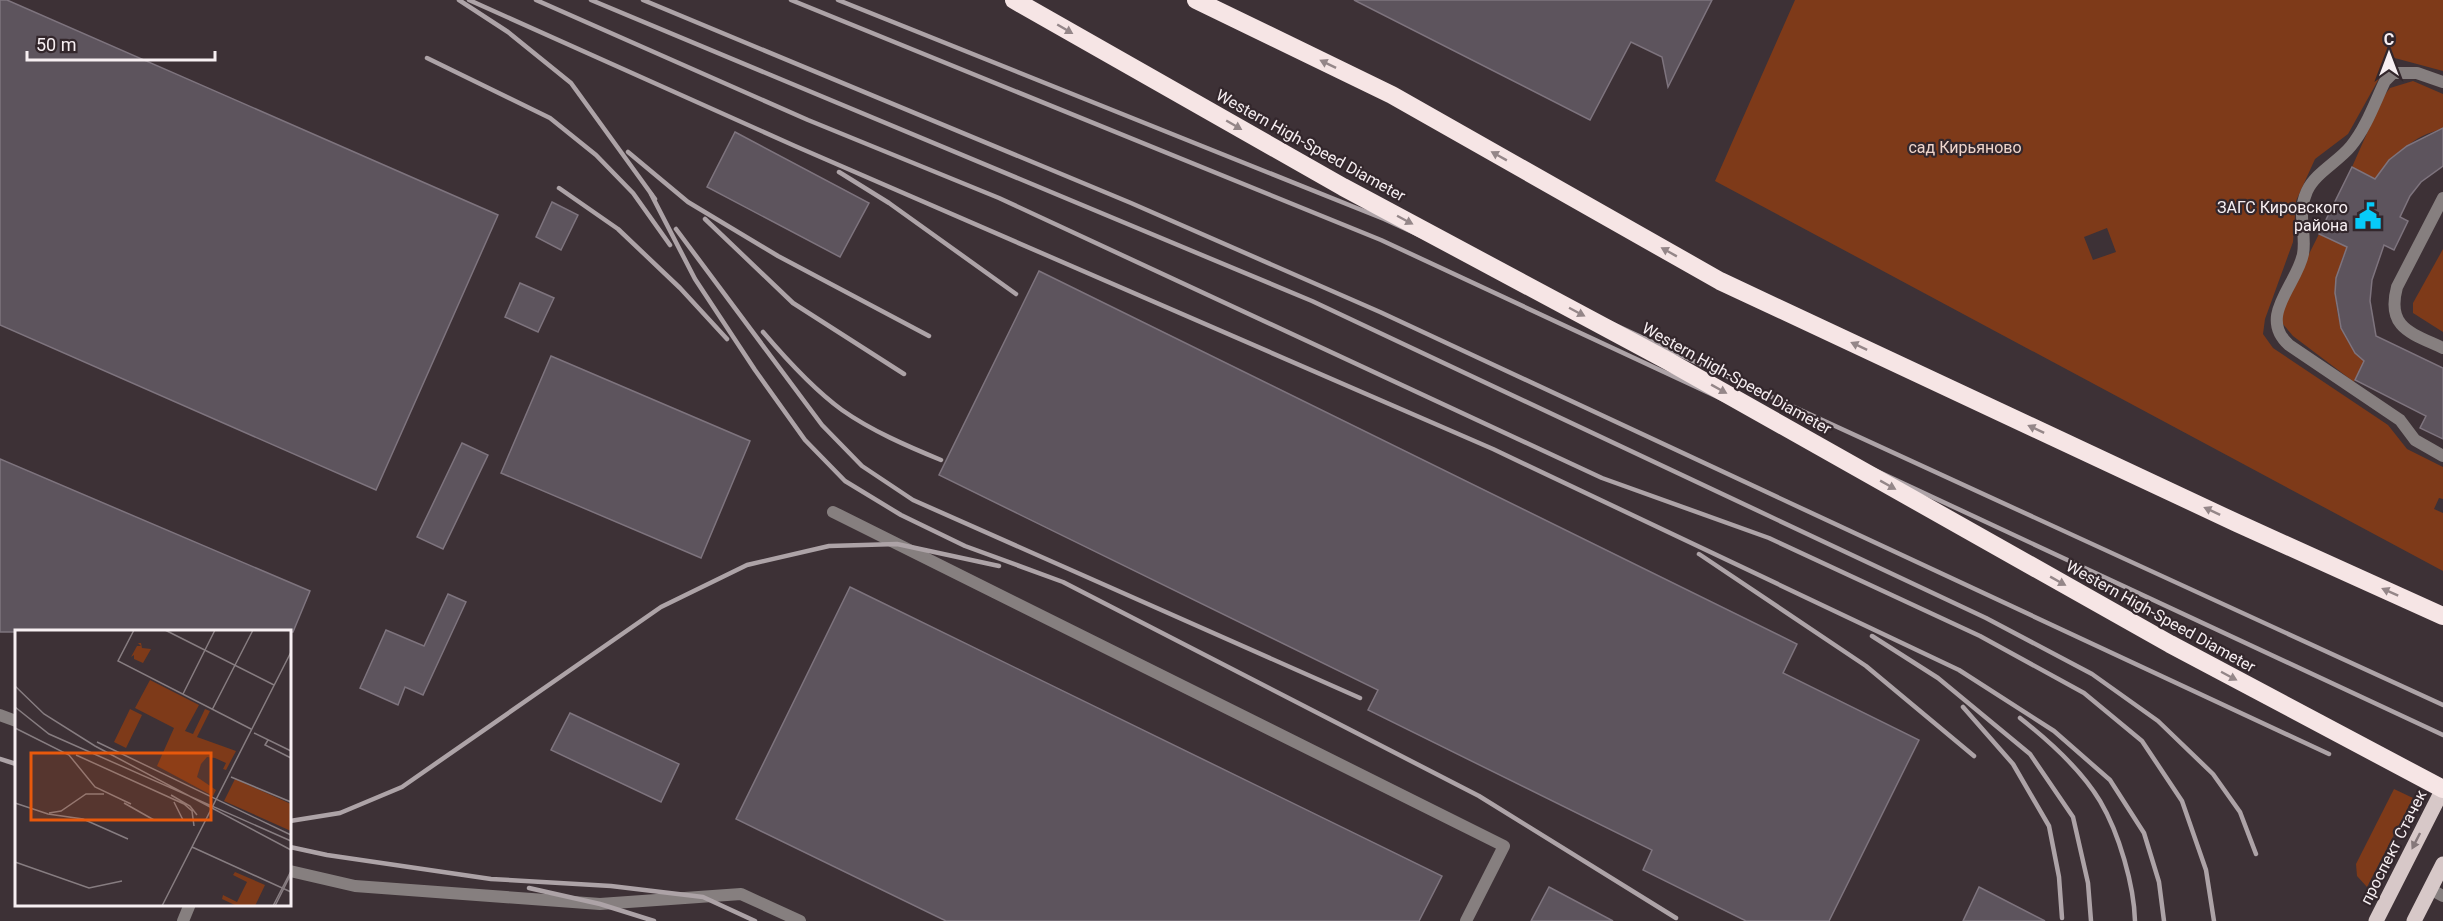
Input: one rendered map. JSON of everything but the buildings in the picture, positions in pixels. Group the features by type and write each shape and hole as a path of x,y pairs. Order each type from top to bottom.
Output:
{"highway":[{"name":"Western High-Speed Diameter","path":"1014,0 1343,187 1678,366 2170,644 2443,789"},
{"path":"1196,0 1392,95 1720,280 2237,523 2443,616"}],"main road":[{"name":"проспект Стачек","path":"2376,921 2443,789"},
{"path":"2414,921 2437,892 2443,864"}],"lane":[{"path":"2443,82 2417,73 2401,71 2393,73 2385,81 2354,143 2330,168 2322,172 2308,189 2300,213 2303,254 2278,308 2276,320 2282,339 2289,345 2400,420 2415,440 2443,456"},
{"path":"2443,198 2397,287 2393,302 2394,316 2401,326 2443,348"},
{"path":"833,512 1504,846 1467,921"},
{"path":"0,715 15,722"},
{"path":"291,871 355,886 600,904 741,894 800,921"},
{"path":"183,921 189,906"}],"green space":[{"name":"сад Кирьяново","path":"1795,0 2443,0 2443,71 2391,57 2348,134 2315,159 2296,201 2293,242 2265,319 2263,334 2273,348 2388,425 2407,449 2443,467 2443,499 2439,498 2434,509 2443,513 2443,571 1715,181","holes":["2107,228 2116,252 2093,260 2084,237"]},
{"path":"2413,81 2443,94 2443,129 2413,141 2389,162 2375,179 2352,167 2383,97 2390,88"},
{"path":"2319,234 2347,247 2341,262 2336,292 2340,322 2345,336 2364,361 2354,382 2293,336 2282,323 2281,310"},
{"path":"2443,249 2443,332 2413,313 2413,303"},
{"path":"2394,789 2413,798 2367,887 2357,876 2356,864"}],"railway":[{"path":"459,0 508,32 571,83 655,199"},
{"path":"469,0 795,146 1493,449 1959,670 2054,731 2110,780 2144,833 2159,882 2164,921"},
{"path":"536,0 808,120 999,198 1602,478 1769,538 1980,636 2084,693 2142,741 2182,801 2206,870 2214,921"},
{"path":"591,0 1312,301 1986,618 2092,674 2158,721 2213,774 2240,812 2256,854"},
{"path":"643,0 1131,203 1380,312 2329,754"},
{"path":"791,0 1381,240 2443,735"},
{"path":"838,0 1384,219 2443,705"},
{"path":"427,58 550,118 596,155 633,193 670,245"},
{"path":"628,152 688,202 778,256 929,336"},
{"path":"839,172 889,203 1016,294"},
{"path":"559,188 618,229 680,288 727,339"},
{"path":"651,194 695,279 755,370 805,440 845,481 901,515 965,546 1063,582 1479,796 1676,918"},
{"path":"705,219 793,303 904,374"},
{"path":"676,229 822,425 862,466 913,500 1360,698"},
{"path":"763,332 810,383 853,418 903,444 941,460"},
{"path":"291,821 340,813 402,787 661,607 747,565 829,546 897,544 999,566"},
{"path":"1699,554 1866,666 1974,756"},
{"path":"1872,636 1938,678 2030,754 2073,817 2088,883 2091,921"},
{"path":"1963,707 2013,764 2049,826 2059,877 2062,918"},
{"path":"2020,718 2064,756 2084,778 2100,801 2113,828 2124,860 2132,892 2135,921"},
{"path":"0,759 15,764"},
{"path":"291,847 327,855 491,879 611,886 703,897 755,921"},
{"path":"529,888 600,904 654,921"}],"place":[{"name":"ЗАГС Кировского района","path":"2368,216"}]}
